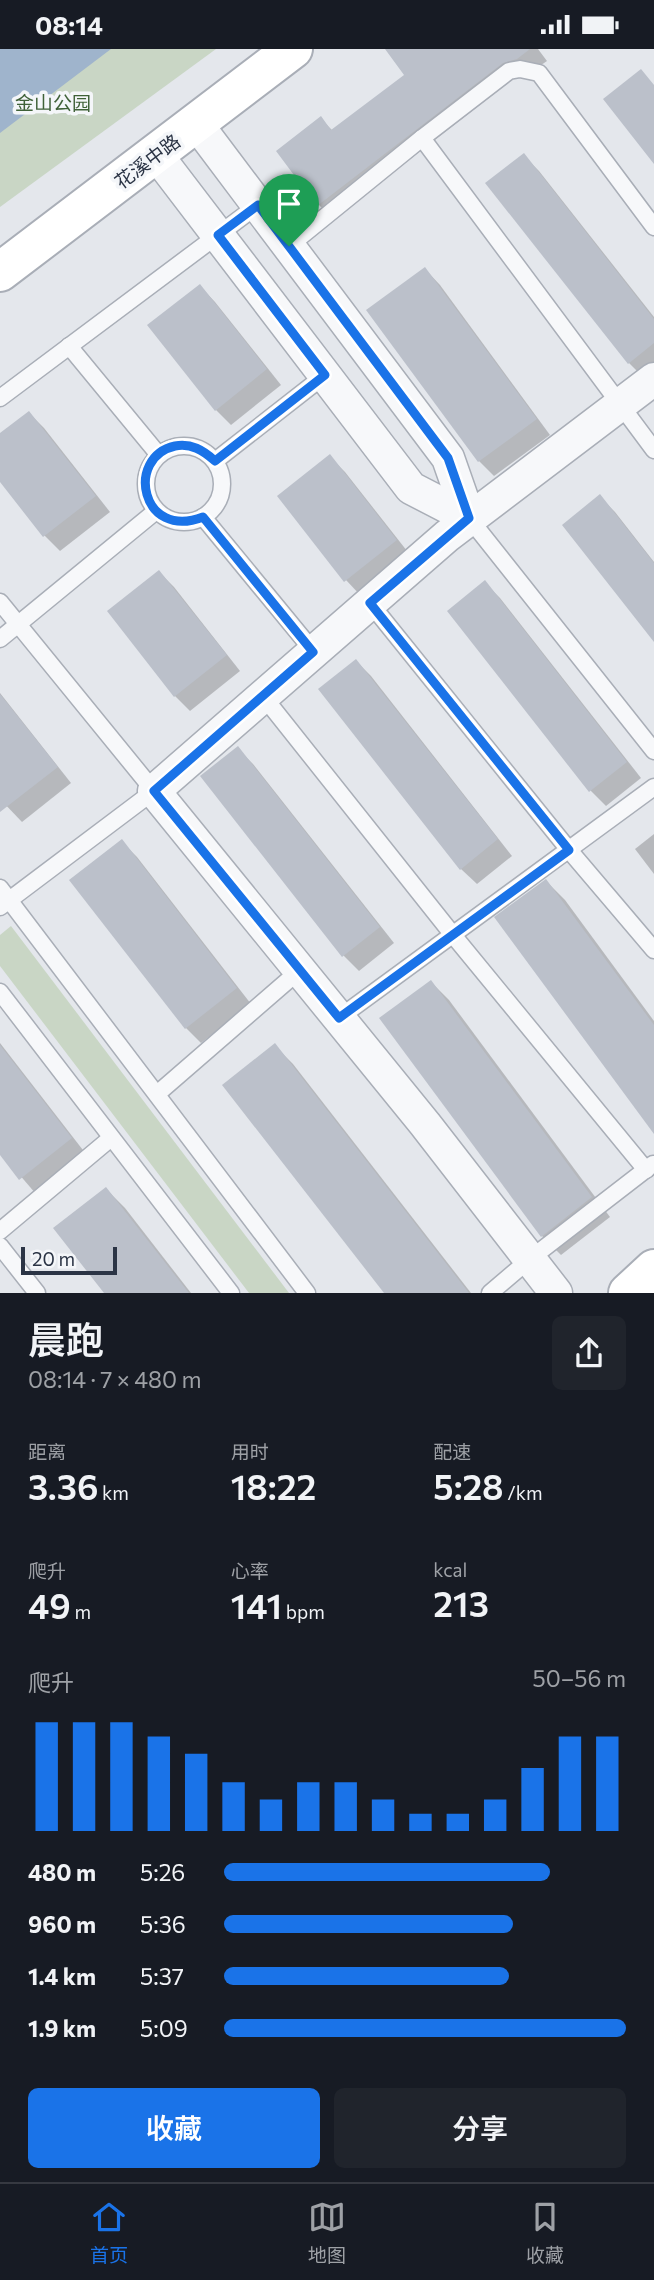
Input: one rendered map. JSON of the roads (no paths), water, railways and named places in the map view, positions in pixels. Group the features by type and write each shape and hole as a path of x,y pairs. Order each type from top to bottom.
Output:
{"street":[{"name":"花溪中路","path":"0,272 293,49"},
{"path":"196,123 448,458 469,518"},
{"path":"156,154 411,488 469,518"},
{"path":"556,1293 425,1124 154,791 469,518 654,379"},
{"path":"628,1293 654,1269"}],"lane":[{"path":"289,246 509,71 520,69 539,73 654,227"},
{"path":"422,138 654,450"},
{"path":"0,398 258,205"},
{"path":"69,346 158,454"},
{"path":"215,461 325,375"},
{"path":"181,445 206,452 215,461 221,472 220,498 213,509 203,517 178,523 166,519 148,500 146,475 158,454 181,445"},
{"path":"0,639 156,511"},
{"path":"203,517 313,652"},
{"path":"469,518 654,751"},
{"path":"0,602 154,791 3,898 157,1094 307,1293"},
{"path":"370,603 569,850 654,950"},
{"path":"263,696 453,935 650,1167 490,1293"},
{"path":"339,1018 654,787"},
{"path":"157,1094 300,970"},
{"path":"0,992 231,1293"},
{"path":"0,1231 111,1138"},
{"path":"0,1246 37,1293"}],"water":[{"path":"0,49 111,49 0,133"}],"park label":[{"name":"金山公园","path":"53,102"}]}
